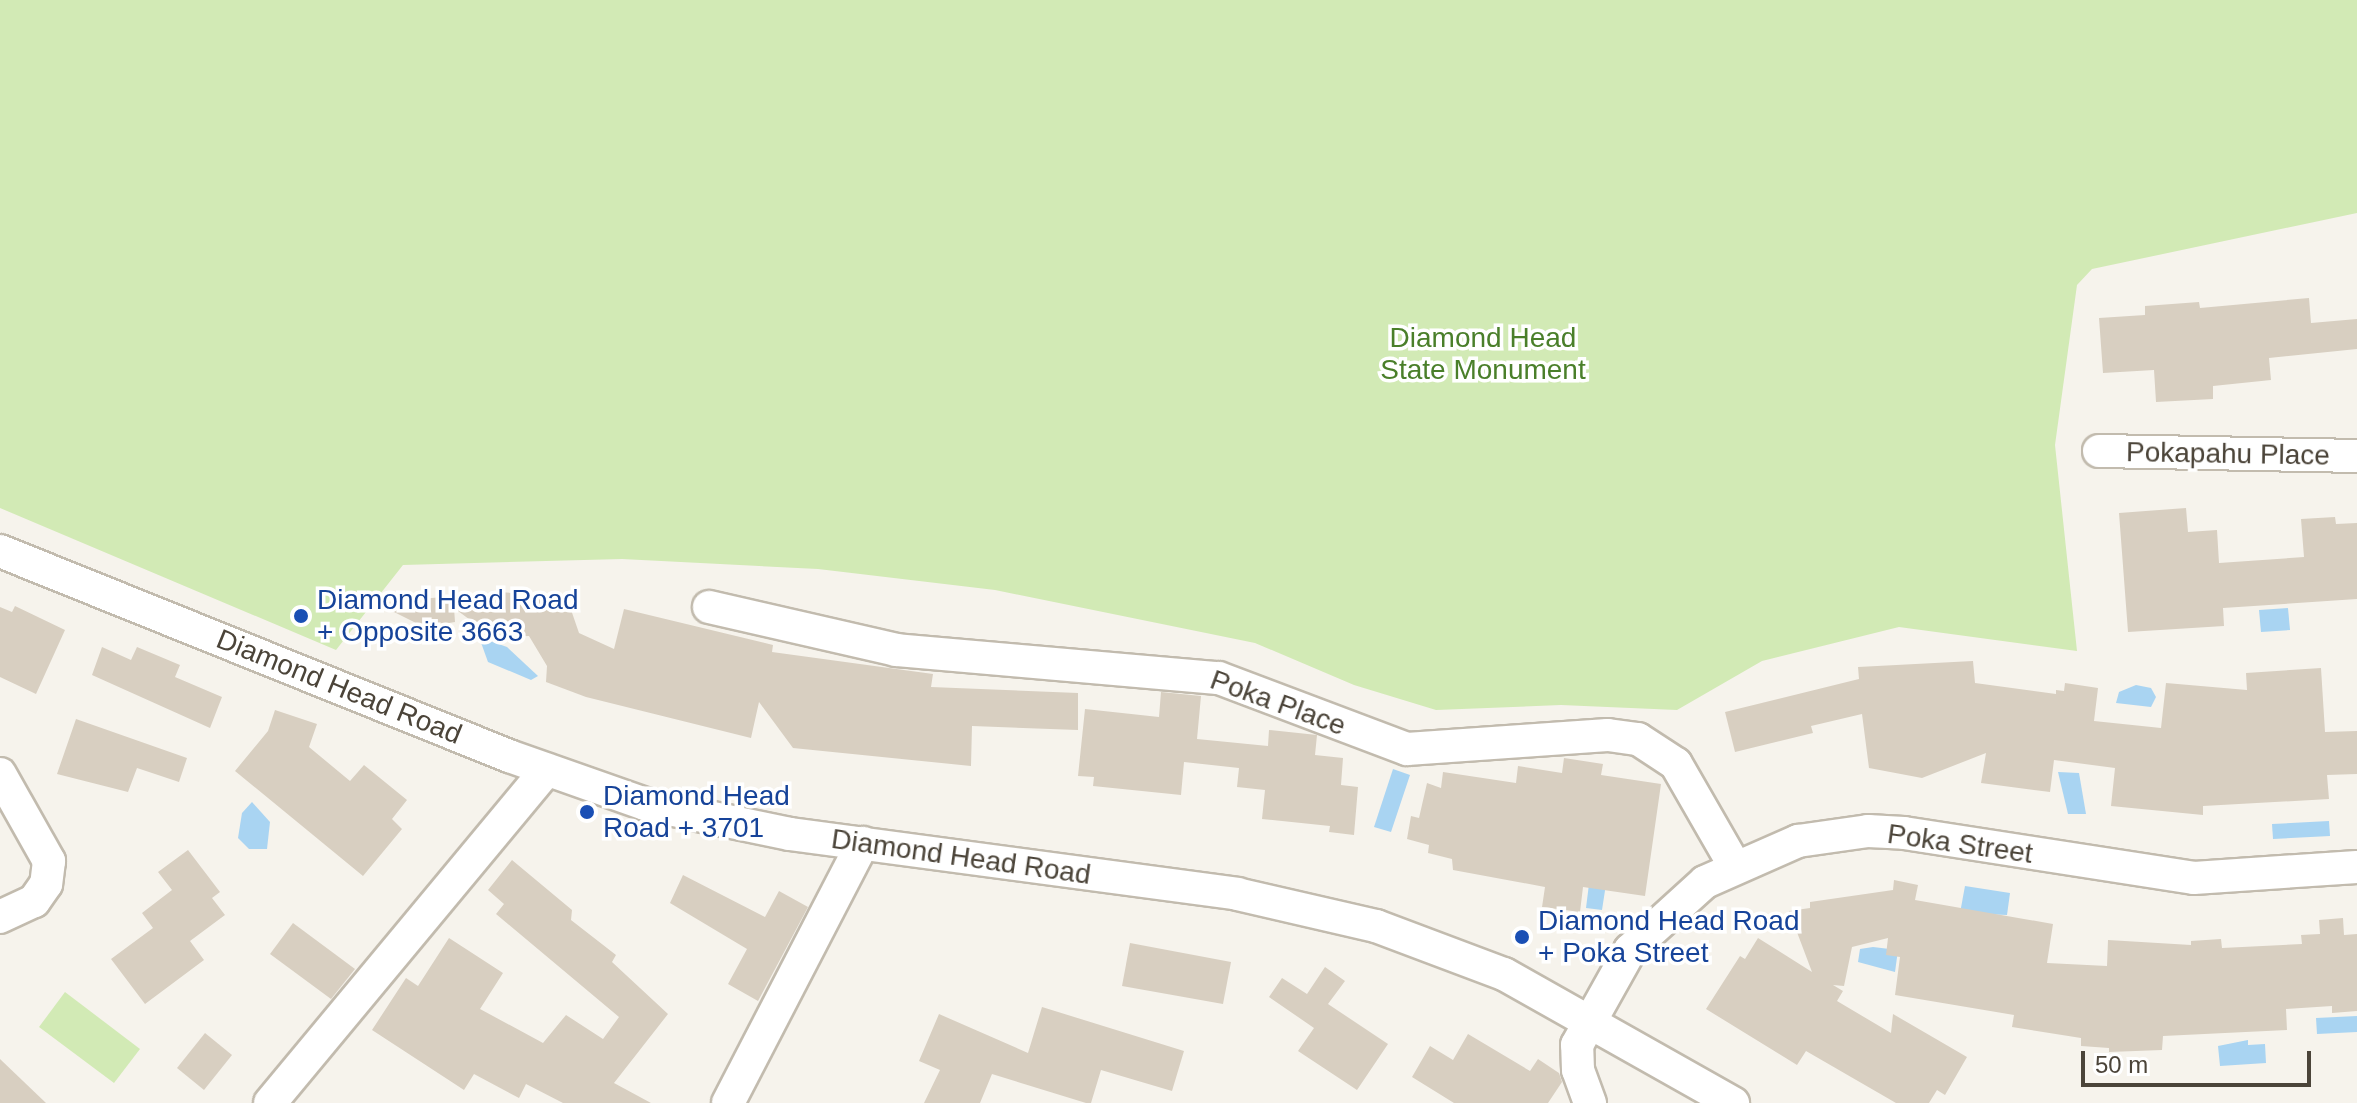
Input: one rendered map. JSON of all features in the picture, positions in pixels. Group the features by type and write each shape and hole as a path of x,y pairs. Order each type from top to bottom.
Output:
{"street":[{"name":"Pokapahu Place","path":"2099,451 2357,456"},
{"name":"Diamond Head Road","path":"0,551 546,770 693,816 863,843 1237,894 1331,913 1441,948 1591,1020 1733,1103"},
{"name":"Poka Place","path":"709,607 896,650 1208,675 1245,685 1407,749 1608,735 1638,739 1676,764 1734,865"},
{"path":"270,1103 546,770"},
{"path":"0,774 49,861 46,884 34,901 0,917"},
{"name":"Poka Street","path":"1590,1103 1576,1059 1577,1045 1641,936 1678,902 1734,865 1798,841 1868,831 2194,878 2357,867"},
{"path":"728,1103 863,843"}],"green space":[{"name":"Diamond Head State Monument","path":"0,0 2357,0 2357,213 2092,269 2077,285 2055,445 2077,651 1899,627 1762,661 1677,710 1561,705 1436,710 1354,685 1255,643 995,590 818,569 622,559 403,565 336,650 0,508"},
{"path":"65,992 140,1049 114,1083 39,1027"}],"water":[{"path":"2288,608 2290,630 2261,632 2259,610"},
{"path":"479,637 507,647 538,676 531,680 488,662"},
{"path":"2136,685 2151,688 2156,697 2151,707 2116,703 2119,692"},
{"path":"1393,769 1410,775 1391,832 1374,827"},
{"path":"2058,772 2079,773 2086,814 2068,814"},
{"path":"252,802 270,822 267,849 249,849 238,838 242,813"},
{"path":"2329,821 2330,836 2273,839 2272,824"},
{"path":"1591,868 1608,871 1602,910 1586,908"},
{"path":"1965,886 2010,893 2007,915 1960,913"},
{"path":"1860,949 1898,950 1895,972 1858,962"},
{"path":"2357,1016 2357,1032 2317,1034 2316,1018"},
{"path":"2248,1040 2248,1045 2265,1044 2266,1063 2220,1066 2218,1046"}],"building":[{"path":"2309,298 2311,323 2357,319 2357,349 2269,358 2271,380 2213,386 2213,399 2156,402 2154,370 2103,373 2099,318 2145,315 2145,306 2199,302 2200,308"},
{"path":"2186,508 2188,532 2217,530 2219,563 2304,557 2301,519 2335,517 2336,524 2357,523 2357,599 2223,608 2224,626 2128,632 2119,513"},
{"path":"498,592 558,596 557,600 568,601 579,633 614,649 624,609 773,645 772,652 933,674 931,687 1078,693 1078,730 972,726 971,766 793,748 759,702 751,738 586,697 546,682 547,666 529,636 493,637 454,608 455,622 424,627 376,603 454,596 454,606 490,603"},
{"path":"15,606 65,630 36,694 0,677 0,607 12,612"},
{"path":"102,647 131,660 137,647 180,665 175,677 222,697 210,728 92,675"},
{"path":"1973,661 1975,683 2056,694 2056,690 2064,691 2065,683 2098,688 2094,721 2161,728 2166,683 2247,690 2246,673 2321,668 2325,732 2357,731 2357,774 2327,775 2329,799 2203,806 2203,815 2111,806 2115,768 2054,760 2050,792 1981,783 1986,753 1922,778 1869,768 1862,714 1811,726 1813,733 1735,752 1725,712 1859,679 1858,667"},
{"path":"1161,692 1201,696 1197,739 1268,746 1269,730 1317,735 1315,755 1343,758 1341,785 1358,787 1354,835 1329,832 1330,826 1262,819 1265,790 1237,787 1239,768 1184,762 1181,795 1093,786 1094,777 1078,776 1085,709 1159,717"},
{"path":"275,710 317,724 309,747 350,781 364,765 407,800 392,819 402,829 363,876 235,771 268,731"},
{"path":"76,719 187,758 179,782 137,768 128,792 57,774"},
{"path":"1564,758 1603,764 1601,775 1661,784 1645,896 1583,887 1580,912 1542,907 1545,887 1453,870 1452,859 1428,853 1429,845 1407,839 1411,816 1419,818 1427,783 1441,788 1443,772 1516,783 1518,766 1562,773"},
{"path":"188,850 220,892 212,898 225,915 190,941 204,960 145,1004 111,959 153,928 142,913 172,890 158,872"},
{"path":"512,860 572,910 571,920 616,955 612,962 668,1014 614,1083 651,1103 563,1103 526,1084 519,1098 474,1074 464,1090 372,1030 406,978 418,986 449,938 503,973 480,1009 543,1043 566,1015 603,1039 619,1017 496,914 504,904 488,890"},
{"path":"683,875 765,917 779,891 808,907 758,1001 728,984 747,949 670,903"},
{"path":"1894,880 1918,885 1915,900 2053,924 2047,963 2107,966 2108,940 2191,945 2191,941 2221,939 2222,948 2302,944 2301,935 2320,934 2319,920 2343,918 2344,935 2357,934 2357,1011 2332,1013 2332,1006 2286,1009 2287,1030 2163,1036 2162,1050 2109,1052 2109,1048 2081,1046 2081,1038 2012,1027 2014,1015 1895,995 1900,957 1886,955 1888,938 1852,947 1844,986 1833,985 1843,991 1837,1001 1891,1033 1893,1014 1967,1057 1945,1095 1937,1090 1929,1103 1896,1103 1806,1051 1797,1065 1706,1009 1740,956 1745,959 1758,938 1812,972 1789,911 1810,908 1810,902 1893,890"},
{"path":"293,923 355,969 331,999 270,954"},
{"path":"1130,943 1231,962 1223,1004 1122,986"},
{"path":"1325,967 1345,981 1328,1004 1388,1044 1357,1090 1298,1051 1314,1028 1269,997 1282,978 1307,994"},
{"path":"1042,1007 1184,1051 1172,1091 1101,1070 1091,1103 1086,1103 992,1074 980,1103 924,1103 940,1070 919,1061 939,1014 1028,1053"},
{"path":"205,1033 232,1055 204,1090 177,1068"},
{"path":"1468,1034 1530,1071 1538,1059 1559,1073 1562,1082 1548,1103 1454,1103 1412,1077 1430,1046 1453,1060"},
{"path":"0,1059 46,1103 0,1103"}],"place":[{"name":"Diamond Head Road + Opposite 3663","path":"301,616"},
{"name":"Diamond Head Road + 3701","path":"587,812"},
{"name":"Diamond Head Road + Poka Street","path":"1522,937"}]}
